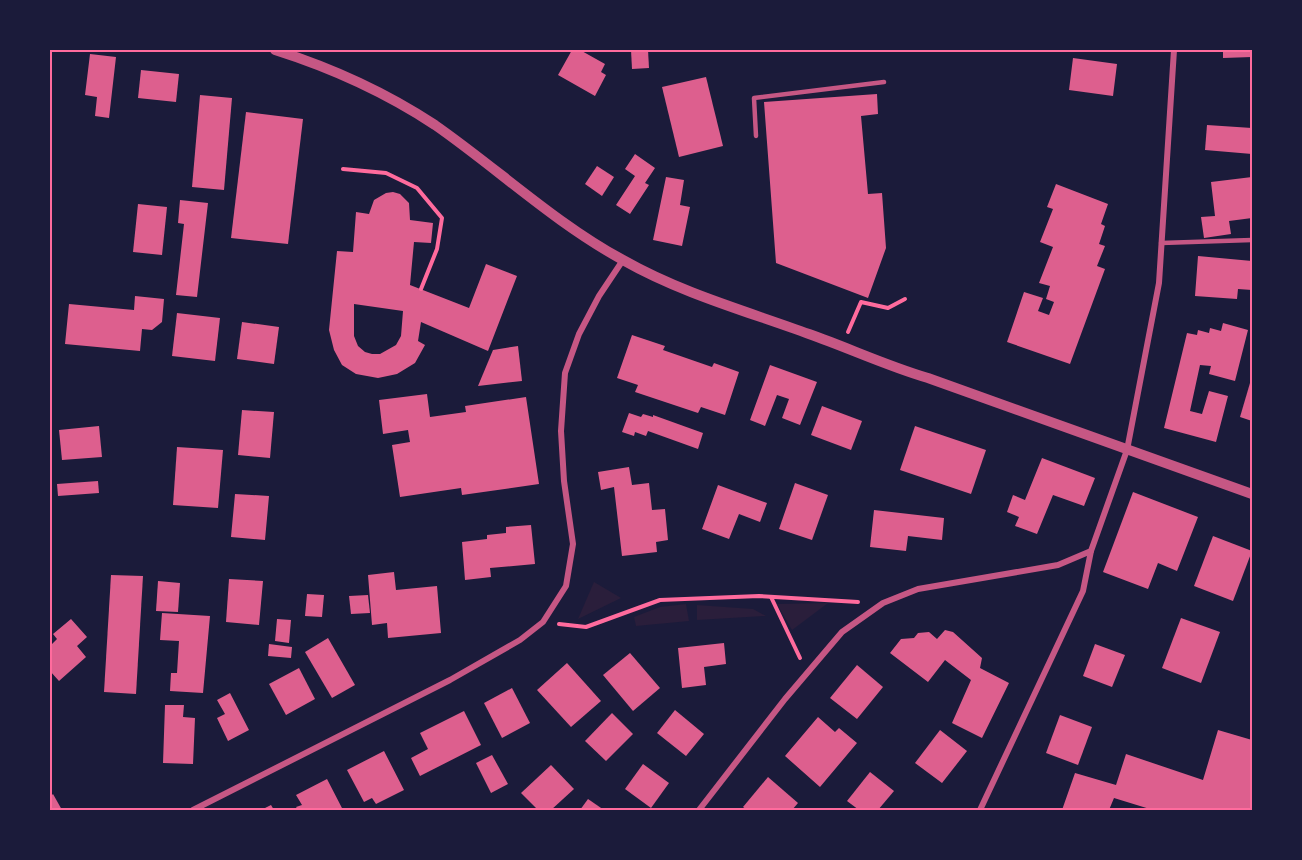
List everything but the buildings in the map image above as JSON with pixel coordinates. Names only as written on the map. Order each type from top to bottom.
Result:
[{"type":"street","points":[[275,50],[319,63],[379,91],[435,125],[577,232],[622,260],[680,288],[842,346],[903,371],[1252,494]]},
{"type":"street","points":[[980,810],[1083,591],[1091,551],[1127,450],[1159,283],[1174,50]]},
{"type":"street","points":[[193,810],[450,680],[520,640],[543,622],[566,586],[573,544],[564,482],[561,431],[565,373],[579,334],[622,260]]},
{"type":"street","points":[[699,810],[842,632],[884,603],[918,589],[1058,565],[1091,551]]},
{"type":"lane","points":[[756,136],[754,98],[884,82]]},
{"type":"lane","points":[[1161,243],[1252,240]]},
{"type":"path","points":[[344,169],[386,173],[417,188],[442,218],[437,249],[421,289]]},
{"type":"path","points":[[842,346],[861,302],[888,308],[905,299]]},
{"type":"path","points":[[771,597],[807,673]]},
{"type":"path","points":[[543,622],[586,627],[660,600],[771,597],[884,603]]},
{"type":"shaded area","points":[[594,582],[621,598],[578,619]]},
{"type":"shaded area","points":[[828,603],[792,630],[777,604]]},
{"type":"shaded area","points":[[686,604],[689,621],[636,626],[634,617],[660,607]]},
{"type":"shaded area","points":[[697,605],[753,609],[766,616],[697,620]]}]
